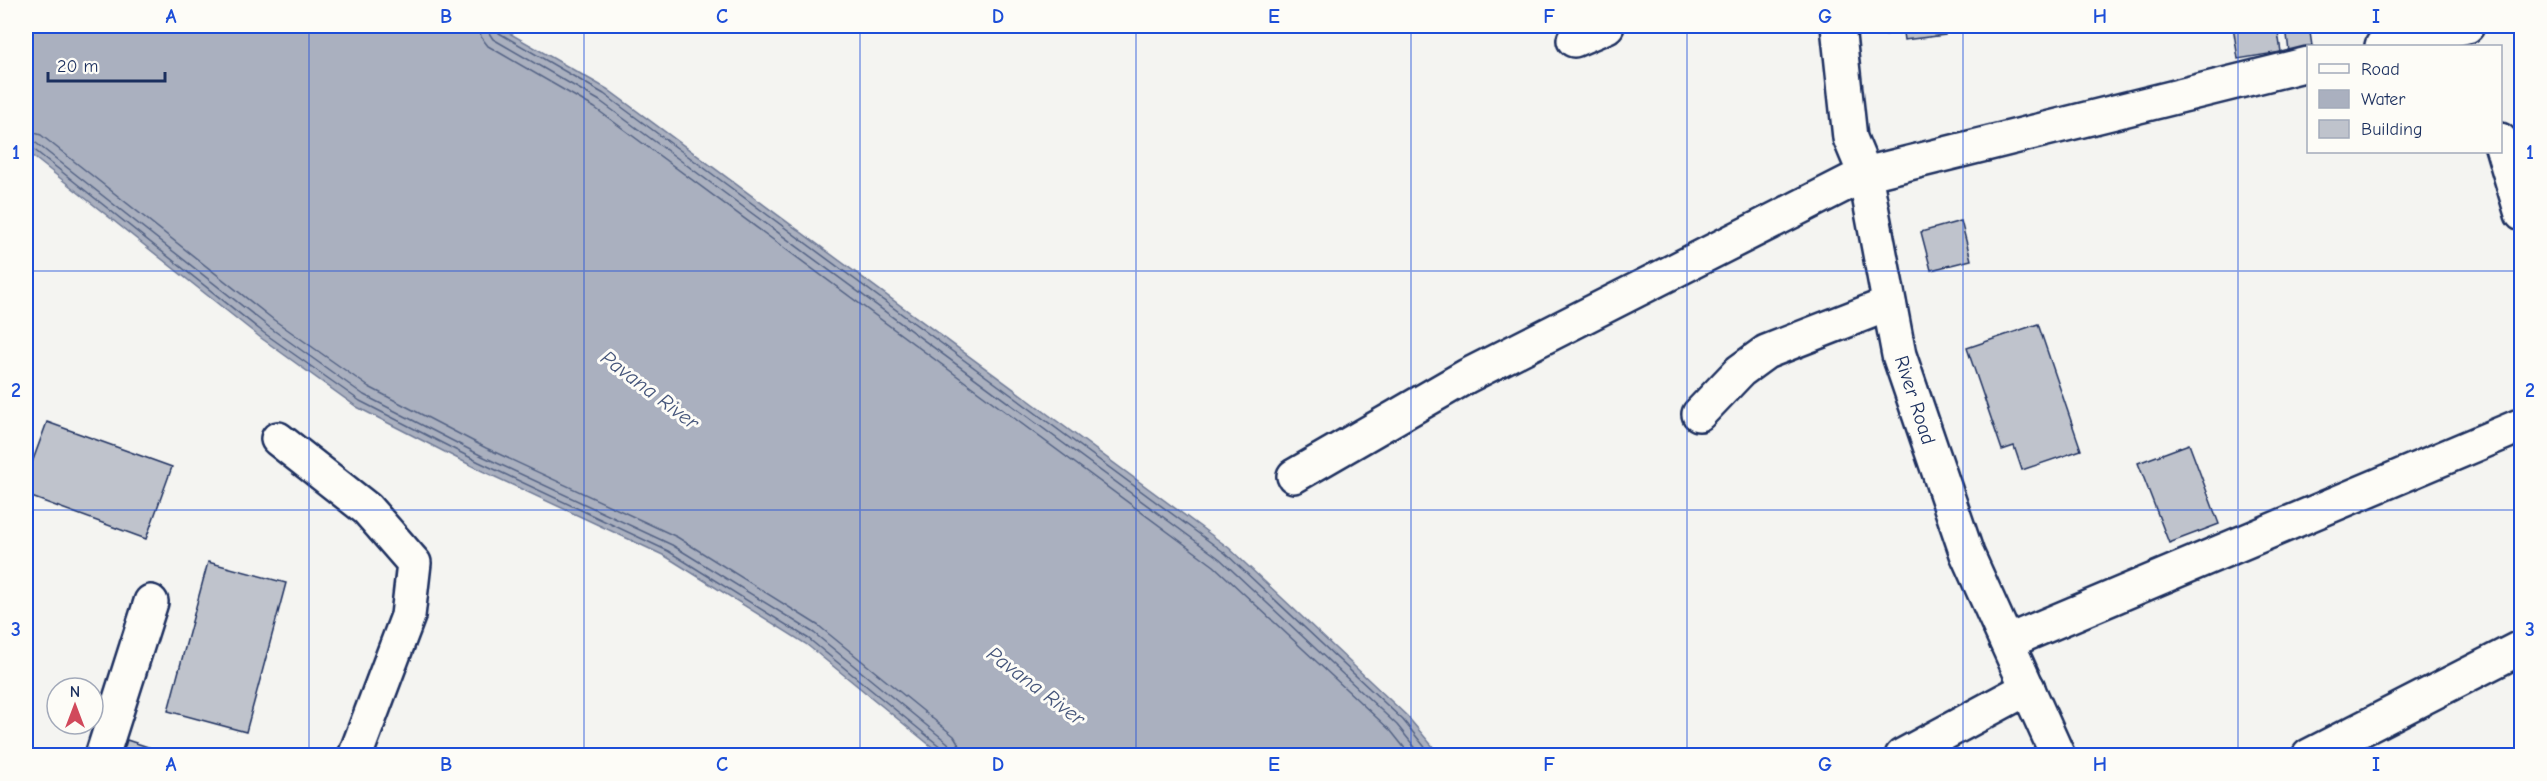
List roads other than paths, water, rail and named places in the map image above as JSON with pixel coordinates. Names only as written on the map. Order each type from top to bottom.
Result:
[{"type":"street","points":[[1574,40],[1607,26]]},
{"type":"street","name":"River Road","points":[[1838,26],[1850,138],[1865,174],[1899,355],[1967,554],[2058,756]]},
{"type":"street","points":[[2386,45],[2467,26]]},
{"type":"street","points":[[2473,26],[2477,45]]},
{"type":"street","points":[[1294,476],[1467,376],[1865,174],[2307,64]]},
{"type":"street","points":[[2502,147],[2522,214]]},
{"type":"street","points":[[1700,414],[1740,371],[1766,352],[1889,304]]},
{"type":"street","points":[[2007,642],[2522,425]]},
{"type":"street","points":[[278,439],[367,509],[414,563],[408,616],[355,756]]},
{"type":"street","points":[[102,756],[151,603]]},
{"type":"street","points":[[2309,756],[2522,647]]},
{"type":"street","points":[[1902,756],[2028,688]]},
{"type":"water","name":"Pavana River","points":[[26,26],[497,26],[607,89],[1229,548],[1407,716],[1440,755],[942,755],[806,644],[665,556],[476,468],[357,407],[261,338],[26,151]]}]
